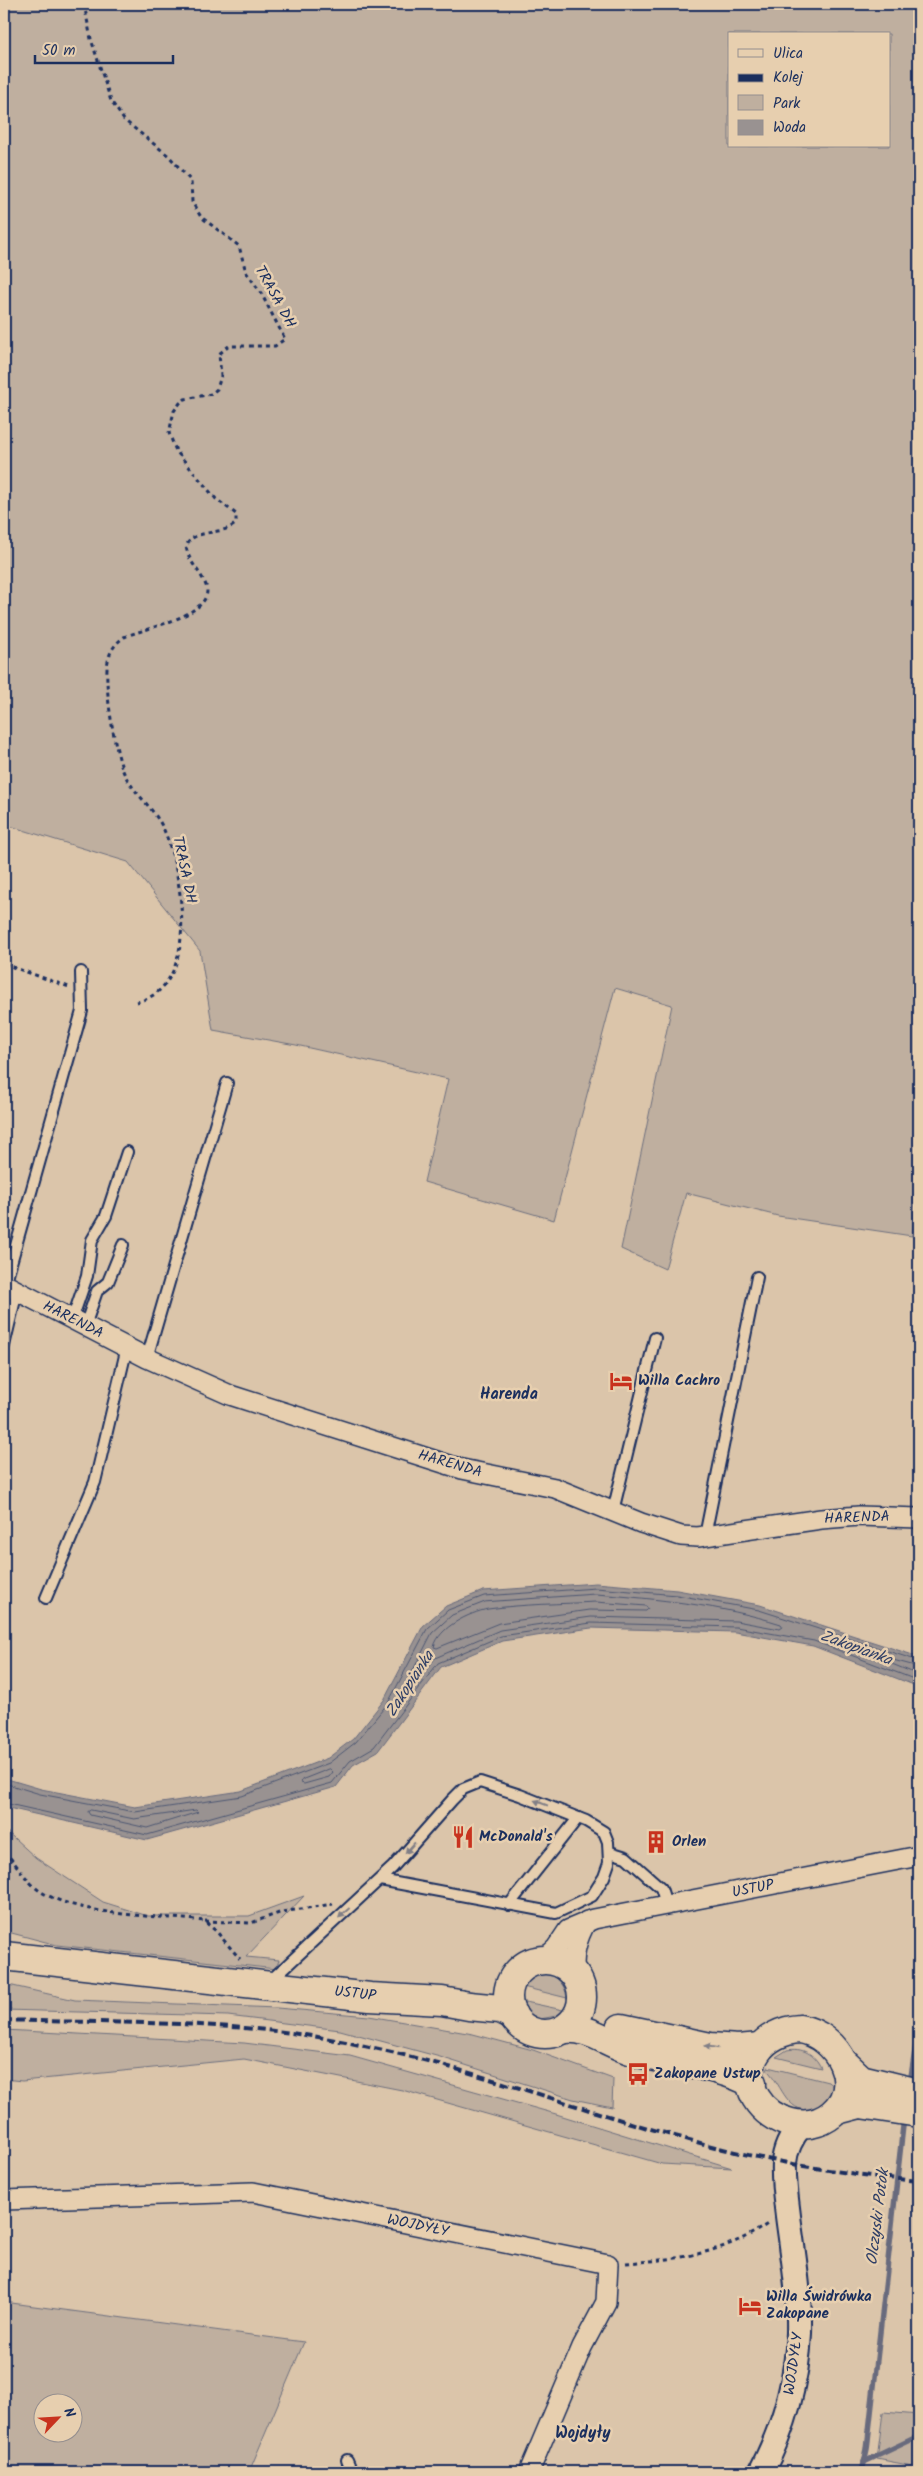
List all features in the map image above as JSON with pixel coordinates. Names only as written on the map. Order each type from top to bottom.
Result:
[{"type":"main road","name":"USTUP","points":[[4,1956],[393,1999],[442,2001],[500,2009],[513,2015]]},
{"type":"main road","points":[[760,2046],[738,2049],[710,2047],[630,2032],[591,2011],[562,1965],[543,1960],[524,1968],[513,1978],[509,1998],[513,2015],[521,2025],[532,2032],[548,2034],[565,2029],[586,2030],[631,2051],[731,2074],[757,2094],[779,2119],[801,2125],[822,2120],[837,2110],[902,2096]]},
{"type":"main road","name":"USTUP","points":[[442,2001],[499,1987],[513,1978]]},
{"type":"main road","points":[[565,2029],[576,2018],[578,1988]]},
{"type":"main road","points":[[757,2094],[753,2064],[760,2046],[783,2031],[808,2030],[829,2041],[843,2062],[861,2079],[902,2096],[919,2113]]},
{"type":"main road","points":[[837,2110],[847,2087],[843,2062]]},
{"type":"street","name":"HARENDA","points":[[7,1288],[148,1358],[238,1397],[462,1469],[563,1490],[681,1536],[705,1536],[850,1517],[919,1518]]},
{"type":"street","name":"USTUP","points":[[543,1960],[556,1948],[568,1930],[587,1921],[666,1904],[738,1893],[919,1856]]},
{"type":"street","points":[[578,1988],[576,1948],[578,1936],[587,1921]]},
{"type":"street","name":"WOJDYŁY","points":[[757,2094],[784,2162],[798,2292],[799,2342],[784,2416],[761,2472]]},
{"type":"street","name":"WOJDYŁY","points":[[784,2162],[791,2138],[801,2125]]},
{"type":"street","name":"WOJDYŁY","points":[[4,2200],[253,2192],[608,2264]]},
{"type":"street","points":[[529,2472],[582,2347],[606,2302],[608,2264]]},
{"type":"lane","points":[[4,1346],[7,1288],[82,1011],[81,972]]},
{"type":"lane","points":[[148,1358],[227,1083]]},
{"type":"lane","points":[[78,1323],[92,1240],[106,1216],[127,1152]]},
{"type":"lane","points":[[78,1323],[96,1291],[108,1282],[123,1245]]},
{"type":"lane","points":[[705,1536],[757,1276]]},
{"type":"lane","points":[[613,1511],[655,1338]]},
{"type":"lane","points":[[46,1598],[95,1482],[127,1347]]},
{"type":"lane","points":[[267,1984],[380,1880],[452,1800],[463,1789],[472,1784],[489,1784],[582,1820],[604,1832],[610,1852],[609,1863],[604,1877],[592,1896],[556,1913],[380,1880]]},
{"type":"lane","points":[[509,1904],[582,1820]]},
{"type":"lane","points":[[610,1852],[626,1857],[661,1888],[666,1904]]},
{"type":"lane","points":[[348,2460],[352,2472]]},
{"type":"path","name":"TRASA DH","points":[[84,4],[104,83],[112,101],[124,120],[169,156],[191,181],[192,202],[200,217],[239,246],[246,272],[260,293],[285,339],[276,346],[229,346],[224,349],[219,354],[221,376],[218,389],[204,397],[185,399],[174,411],[169,433],[176,451],[216,499],[232,510],[237,517],[232,527],[193,537],[186,546],[187,553],[205,582],[208,592],[207,600],[189,614],[124,637],[116,643],[107,663],[107,680],[113,724],[124,774],[159,818],[167,837],[174,864],[182,914],[180,946],[170,980],[154,995],[137,1002]]},
{"type":"path","points":[[4,964],[82,992]]},
{"type":"path","points":[[4,1852],[15,1861],[34,1886],[57,1898],[103,1912],[204,1922],[251,1923],[282,1912],[332,1904],[349,1908]]},
{"type":"path","points":[[204,1922],[226,1942],[235,1956],[243,1961]]},
{"type":"path","points":[[608,2264],[661,2261],[697,2255],[746,2238],[773,2220]]},
{"type":"green space","points":[[4,4],[919,4],[919,1187],[915,1199],[912,1236],[778,1216],[686,1193],[665,1269],[621,1249],[672,1005],[615,988],[554,1220],[424,1182],[448,1079],[296,1045],[213,1030],[200,951],[128,862],[10,826],[4,827]]},
{"type":"green space","points":[[4,1829],[36,1858],[103,1902],[148,1916],[249,1916],[304,1896],[246,1957],[279,1960],[276,1969],[57,1945],[4,1931]]},
{"type":"green space","points":[[541,1973],[551,1975],[559,1980],[567,1998],[523,1987],[531,1977]]},
{"type":"green space","points":[[4,1984],[75,2000],[277,2008],[369,2016],[473,2034],[533,2050],[613,2079],[612,2107],[573,2099],[440,2057],[340,2030],[228,2016],[4,2010]]},
{"type":"green space","points":[[521,2001],[563,2010],[556,2016],[540,2019],[527,2012]]},
{"type":"green space","points":[[4,2030],[244,2043],[350,2056],[556,2114],[732,2168],[662,2164],[402,2090],[244,2059],[22,2081],[4,2079]]},
{"type":"green space","points":[[787,2050],[803,2051],[812,2055],[821,2068],[776,2057]]},
{"type":"green space","points":[[768,2067],[828,2082],[835,2088],[828,2100],[820,2107],[807,2110],[799,2108],[787,2098],[767,2070]]},
{"type":"green space","points":[[4,2302],[304,2342],[249,2472],[4,2472]]},
{"type":"green space","points":[[883,2412],[919,2415],[919,2472],[917,2472],[918,2467],[877,2459]]},
{"type":"water","name":"Zakopianka","points":[[596,1583],[677,1590],[760,1605],[919,1657],[919,1687],[813,1646],[735,1632],[591,1628],[502,1641],[441,1667],[378,1751],[353,1765],[336,1787],[147,1840],[4,1807],[4,1778],[41,1789],[135,1807],[241,1791],[328,1758],[353,1739],[384,1700],[423,1626],[446,1606],[483,1591]]},
{"type":"waterway","name":"Olczyski Potok","points":[[910,2083],[919,2025]]},
{"type":"waterway","name":"Olczyski Potok","points":[[862,2472],[867,2449],[904,2117]]},
{"type":"waterway","points":[[864,2462],[919,2436]]},
{"type":"railway","points":[[4,2020],[221,2026],[307,2035],[350,2043],[437,2064],[650,2129],[749,2155],[862,2175],[919,2181]]},
{"type":"place","name":"Willa Cachro","points":[[621,1381]]},
{"type":"place","name":"McDonald's","points":[[463,1837]]},
{"type":"place","name":"Orlen","points":[[656,1842]]},
{"type":"place","name":"Zakopane Ustup","points":[[638,2074]]},
{"type":"place","name":"Willa Świdrówka Zakopane","points":[[750,2306]]},
{"type":"district","name":"Harenda","points":[[509,1394]]},
{"type":"district","name":"Wojdyły","points":[[583,2433]]}]
